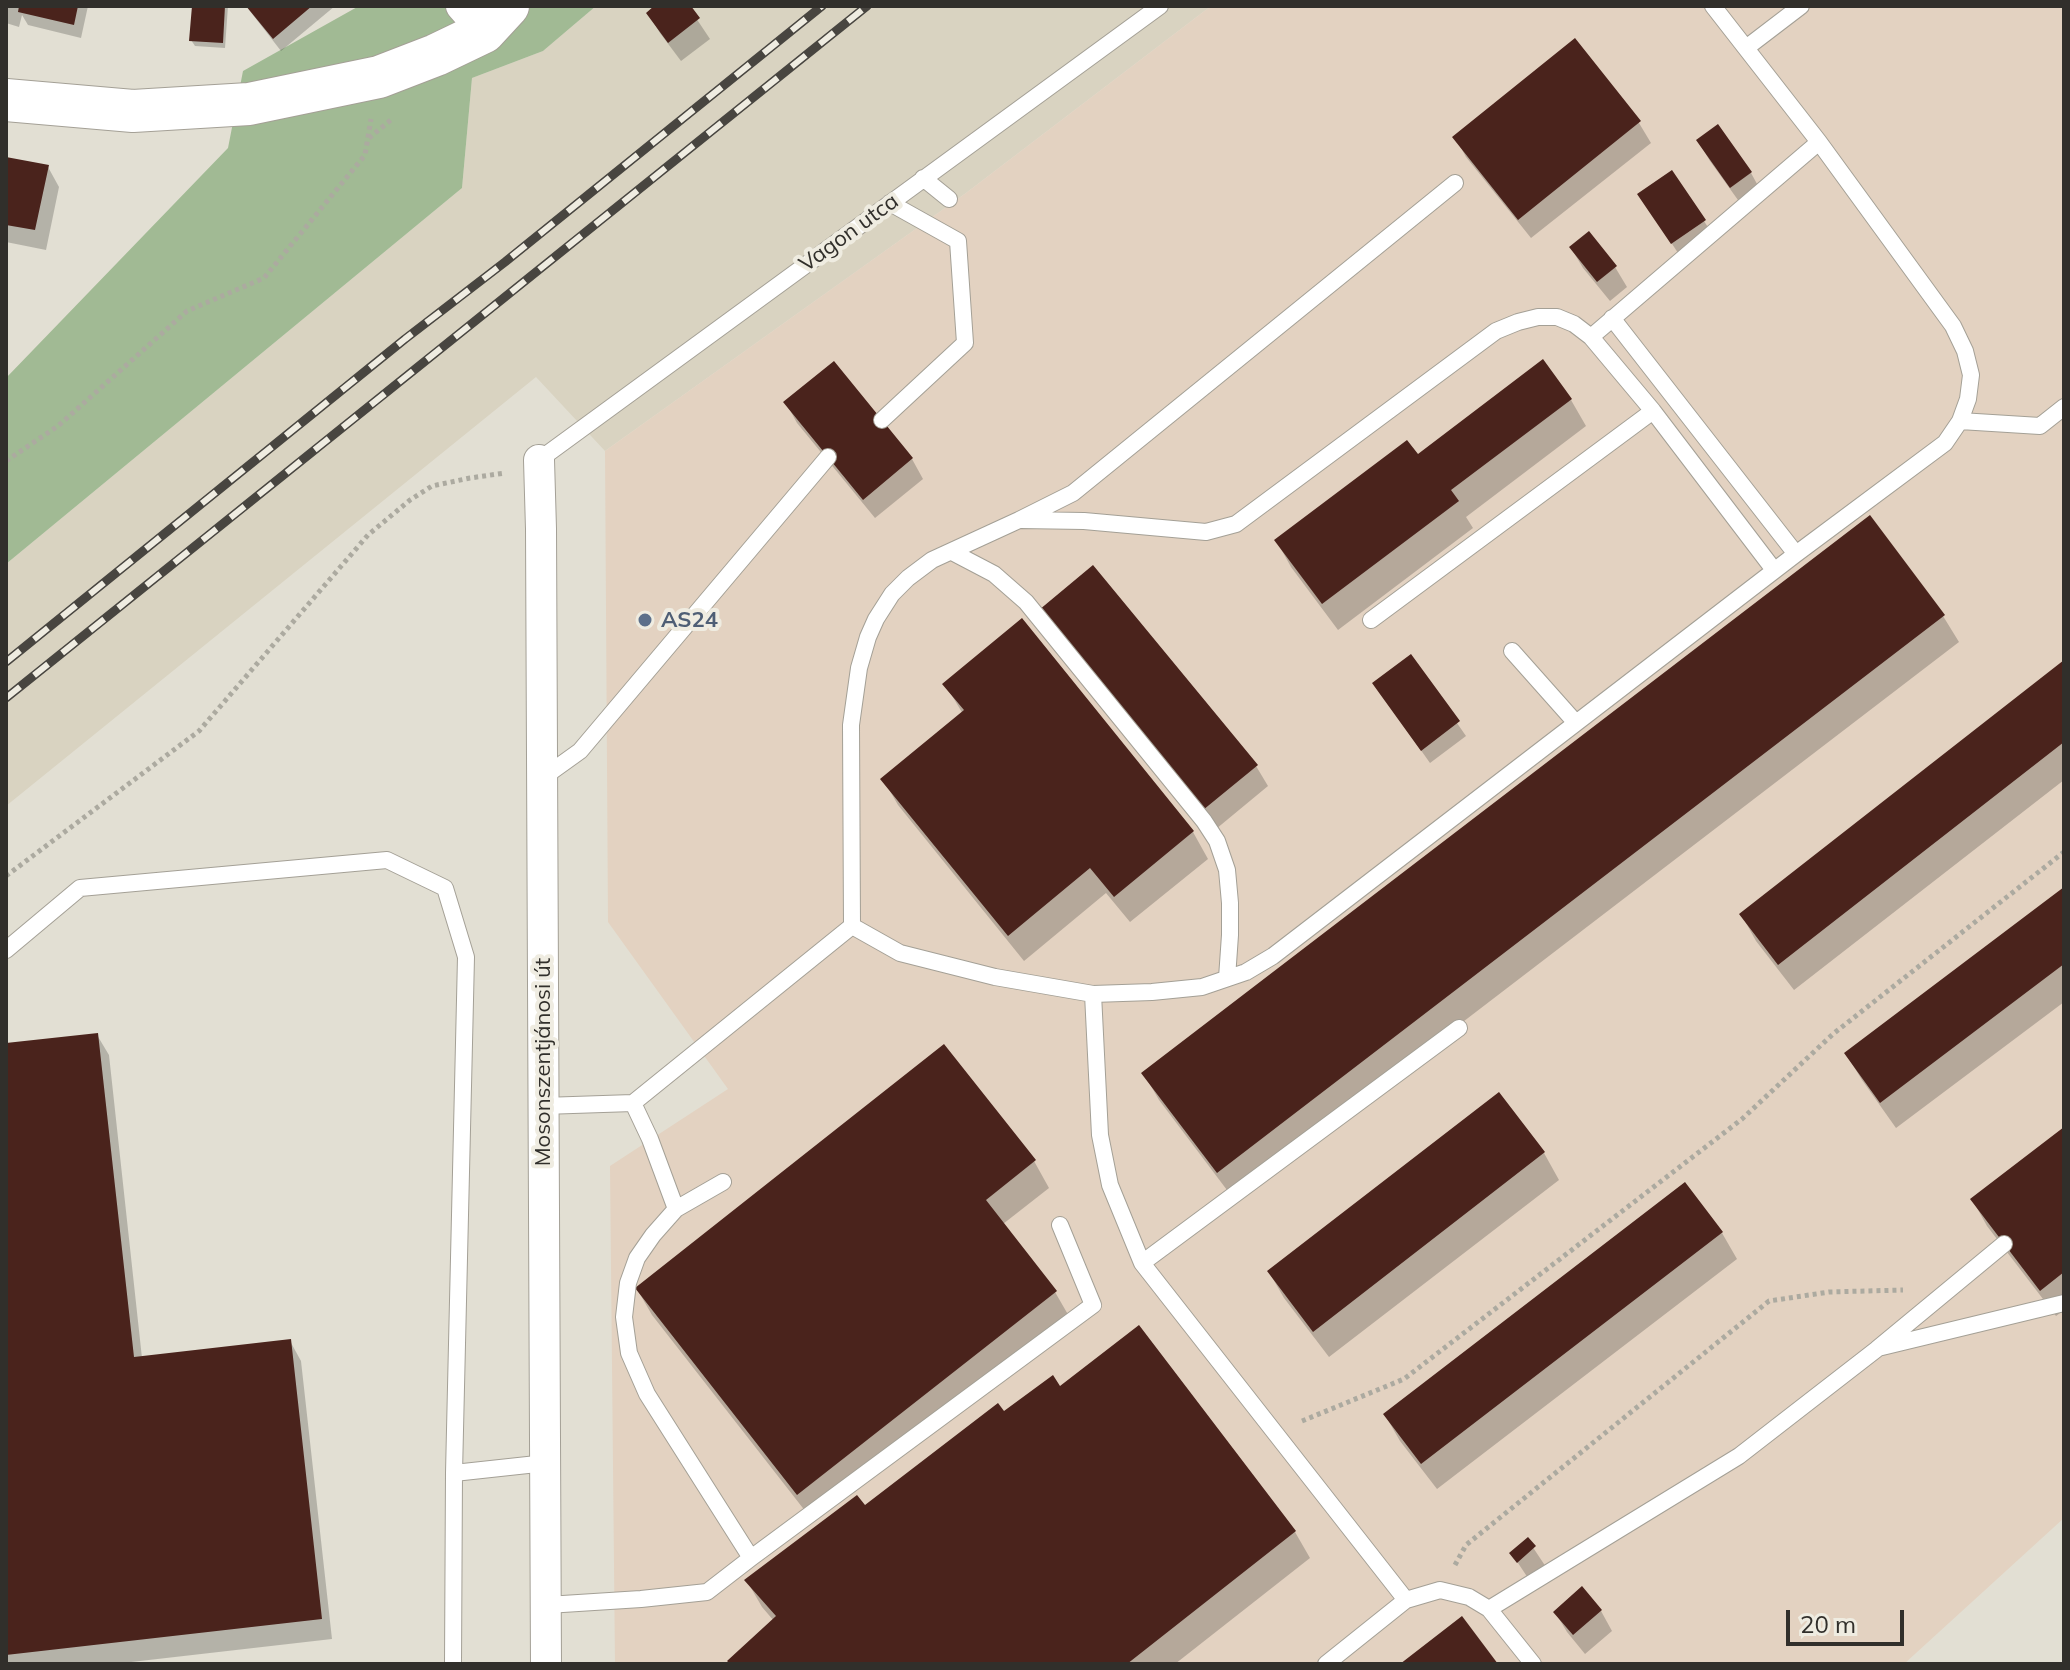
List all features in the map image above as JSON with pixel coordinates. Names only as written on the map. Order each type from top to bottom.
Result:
[{"type":"street","points":[[6,100],[133,111],[249,104],[379,77],[436,55],[484,15],[527,6]]},
{"type":"street","name":"Mosonszentjánosi út","points":[[539,460],[546,1664]]},
{"type":"lane","name":"Vagon utca","points":[[539,460],[1160,6]]},
{"type":"lane","points":[[852,926],[900,953],[995,977],[1093,994],[1202,987],[1246,972],[1273,956],[1774,570],[1945,443],[1960,421],[1968,399],[1971,375],[1965,351],[1953,326],[1819,142],[1713,6]]},
{"type":"lane","points":[[1746,48],[1801,6]]},
{"type":"lane","points":[[1591,337],[1819,142]]},
{"type":"lane","points":[[923,178],[949,199]]},
{"type":"lane","points":[[852,926],[851,725],[859,668],[872,628],[892,594],[932,560],[1073,493],[1455,183]]},
{"type":"lane","points":[[882,420],[965,343],[958,241],[890,203]]},
{"type":"lane","points":[[1019,520],[1084,521],[1206,532],[1236,524],[1496,331],[1538,317],[1557,317],[1574,324],[1591,337],[1653,411],[1774,570]]},
{"type":"lane","points":[[1612,318],[1796,554]]},
{"type":"lane","points":[[1960,421],[2040,426],[2064,407]]},
{"type":"lane","points":[[1371,620],[1653,411]]},
{"type":"lane","points":[[541,779],[580,751],[828,457]]},
{"type":"lane","points":[[952,552],[994,574],[1026,602],[1217,841],[1227,870],[1230,903],[1227,978]]},
{"type":"lane","points":[[1512,651],[1576,723]]},
{"type":"lane","points":[[6,950],[80,888],[387,860],[445,888],[466,957],[454,1473],[453,1664]]},
{"type":"lane","points":[[543,1106],[633,1103],[852,926]]},
{"type":"lane","points":[[1093,994],[1100,1135],[1110,1185],[1142,1263],[1406,1600]]},
{"type":"lane","points":[[1142,1263],[1459,1028]]},
{"type":"lane","points":[[633,1103],[676,1209]]},
{"type":"lane","points":[[723,1182],[676,1209],[653,1235],[637,1258],[628,1283],[624,1317],[629,1353],[647,1394],[751,1558]]},
{"type":"lane","points":[[547,1605],[707,1592],[1093,1305],[1060,1225]]},
{"type":"lane","points":[[1489,1609],[1739,1456],[1877,1349],[2004,1244]]},
{"type":"lane","points":[[1877,1349],[2064,1303]]},
{"type":"lane","points":[[454,1473],[546,1463]]},
{"type":"lane","points":[[1326,1664],[1406,1600],[1440,1590],[1469,1597],[1489,1609],[1533,1664]]},
{"type":"path","points":[[6,461],[58,426],[187,311],[264,278],[365,155],[379,77]]},
{"type":"path","points":[[6,876],[199,731],[368,535],[410,500],[432,486],[510,473],[539,460]]},
{"type":"path","points":[[1275,1432],[1404,1379],[1742,1119],[1833,1034],[2064,852]]},
{"type":"path","points":[[1440,1590],[1466,1545],[1769,1301],[1829,1292],[1949,1288]]},
{"type":"shaded area","points":[[596,6],[1211,6],[966,193],[605,451],[536,377],[6,806],[6,564],[462,188],[472,78],[543,51]]},
{"type":"shaded area","points":[[1211,6],[2064,6],[2064,1518],[1904,1664],[615,1664],[610,1166],[728,1089],[608,922],[605,451],[966,193]]},
{"type":"green space","points":[[359,6],[596,6],[543,51],[472,78],[462,188],[6,564],[6,378],[228,148],[243,71]]},
{"type":"building","points":[[19,6],[78,6],[74,25],[18,12]]},
{"type":"building","points":[[192,6],[225,6],[223,43],[189,41]]},
{"type":"building","points":[[246,6],[312,6],[273,39]]},
{"type":"building","points":[[654,6],[691,6],[700,18],[668,43],[646,13]]},
{"type":"building","points":[[1575,38],[1641,121],[1518,220],[1452,137]]},
{"type":"building","points":[[1718,124],[1752,172],[1730,188],[1696,140]]},
{"type":"building","points":[[6,157],[49,165],[35,230],[6,225]]},
{"type":"building","points":[[1672,170],[1706,220],[1671,244],[1637,194]]},
{"type":"building","points":[[1589,231],[1617,266],[1597,282],[1569,247]]},
{"type":"building","points":[[1543,359],[1572,399],[1451,490],[1459,501],[1322,604],[1274,540],[1407,440],[1418,454]]},
{"type":"building","points":[[834,361],[913,458],[863,500],[783,402]]},
{"type":"building","points":[[1870,515],[1945,615],[1217,1173],[1141,1073]]},
{"type":"building","points":[[1093,565],[1258,765],[1203,810],[1039,610]]},
{"type":"building","points":[[1022,618],[1194,831],[1114,897],[1090,868],[1008,936],[880,779],[964,710],[942,684]]},
{"type":"building","points":[[1411,654],[1460,721],[1421,751],[1372,683]]},
{"type":"building","points":[[2064,660],[2064,742],[1778,965],[1739,914]]},
{"type":"building","points":[[2064,887],[2064,964],[1880,1103],[1844,1053]]},
{"type":"building","points":[[98,1033],[134,1357],[291,1339],[322,1619],[6,1655],[6,1043]]},
{"type":"building","points":[[944,1044],[1036,1160],[986,1200],[1057,1291],[797,1495],[635,1288]]},
{"type":"building","points":[[1499,1092],[1545,1152],[1313,1332],[1267,1271]]},
{"type":"building","points":[[2064,1127],[2064,1272],[2040,1291],[1970,1199]]},
{"type":"building","points":[[1685,1182],[1723,1232],[1421,1464],[1383,1414]]},
{"type":"building","points":[[1139,1325],[1296,1531],[1127,1664],[730,1664],[727,1661],[776,1616],[744,1580],[857,1495],[865,1505],[998,1403],[1004,1411],[1053,1375],[1060,1386]]},
{"type":"building","points":[[1528,1537],[1536,1546],[1517,1563],[1509,1553]]},
{"type":"building","points":[[1582,1586],[1602,1610],[1573,1635],[1553,1612]]},
{"type":"building","points":[[1462,1616],[1498,1664],[1400,1664]]},
{"type":"railway","points":[[6,662],[822,6]]},
{"type":"railway","points":[[6,698],[867,6]]},
{"type":"place","name":"AS24","points":[[645,620]]}]
